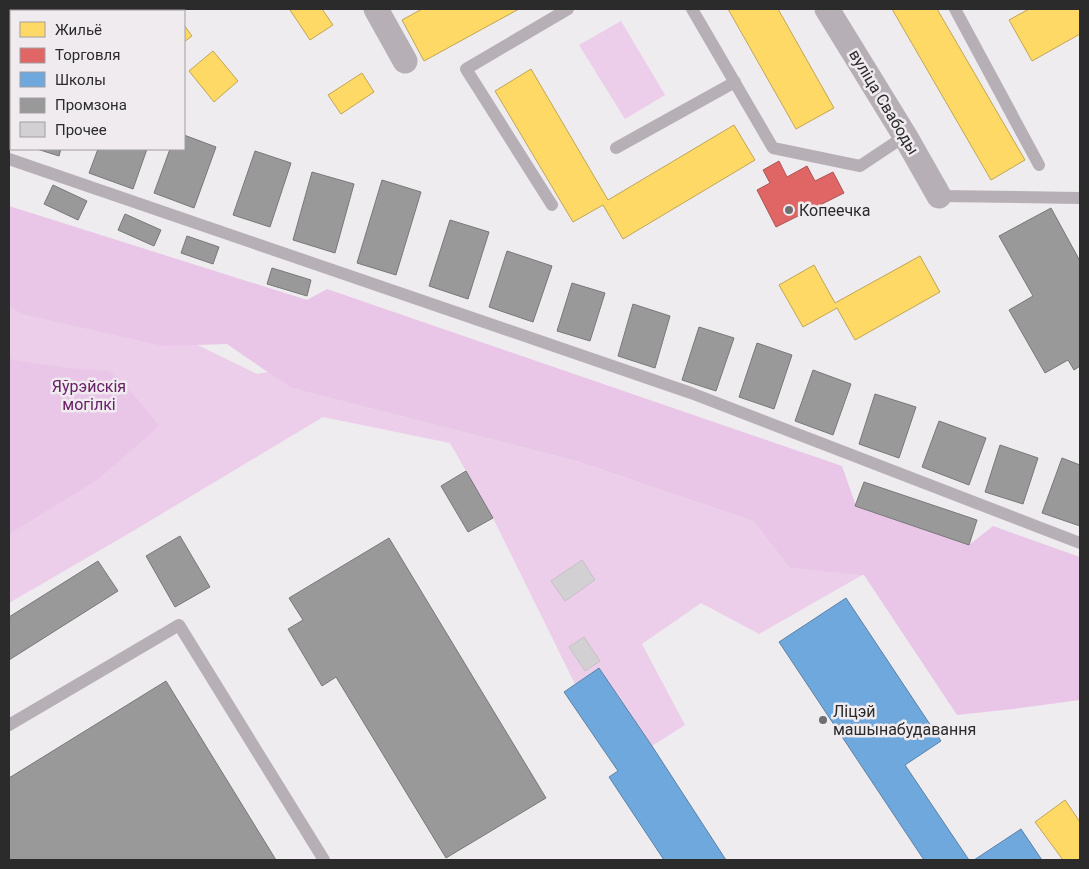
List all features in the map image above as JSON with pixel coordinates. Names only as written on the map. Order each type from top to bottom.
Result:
[{"type":"street","points":[[376,9],[405,61]]},
{"type":"street","name":"вуліца Свабоды","points":[[827,9],[905,136],[939,196]]},
{"type":"lane","points":[[552,205],[466,69],[568,9]]},
{"type":"lane","points":[[692,9],[773,148],[860,166],[905,136]]},
{"type":"lane","points":[[955,9],[1039,165]]},
{"type":"lane","points":[[616,148],[734,82]]},
{"type":"lane","points":[[9,159],[691,393],[1080,543]]},
{"type":"lane","points":[[939,196],[1080,198]]},
{"type":"lane","points":[[9,725],[179,625],[324,860]]},
{"type":"green space","points":[[621,21],[665,95],[625,119],[579,45]]},
{"type":"green space","points":[[9,206],[307,300],[327,289],[842,466],[856,506],[969,545],[993,526],[1080,557],[1080,700],[957,715],[864,575],[790,568],[753,521],[576,461],[291,388],[227,344],[163,346],[22,314],[9,306]]},
{"type":"green space","name":"Яўрэйскія могілкі","points":[[9,282],[175,334],[257,374],[268,372],[291,388],[576,461],[753,521],[790,568],[864,574],[759,634],[701,603],[642,644],[685,725],[652,746],[599,668],[575,684],[493,518],[450,443],[323,417],[9,603]]},
{"type":"green space","name":"Яўрэйскія могілкі","points":[[9,357],[13,360],[68,368],[110,371],[134,395],[159,426],[97,480],[9,534]]},
{"type":"building: Жильё","points":[[322,9],[333,25],[310,40],[290,10]]},
{"type":"building: Жильё","points":[[422,9],[519,9],[424,61],[402,20]]},
{"type":"building: Жильё","points":[[728,9],[778,9],[834,108],[796,129]]},
{"type":"building: Жильё","points":[[892,9],[937,9],[1025,160],[991,180]]},
{"type":"building: Жильё","points":[[1029,9],[1080,9],[1080,34],[1032,61],[1009,20]]},
{"type":"building: Жильё","points":[[185,26],[192,36],[185,41]]},
{"type":"building: Жильё","points":[[213,51],[238,81],[214,102],[189,71]]},
{"type":"building: Жильё","points":[[531,69],[608,200],[734,125],[755,160],[623,239],[603,205],[573,222],[495,91]]},
{"type":"building: Жильё","points":[[362,73],[374,92],[341,114],[328,95]]},
{"type":"building: Жильё","points":[[920,256],[940,292],[855,340],[837,308],[803,327],[779,285],[814,265],[835,303]]},
{"type":"building: Жильё","points":[[1065,800],[1080,822],[1080,860],[1063,860],[1035,822]]},
{"type":"building: Торговля","name":"Копеечка","points":[[779,161],[787,177],[807,166],[815,181],[833,172],[844,193],[776,227],[757,190],[770,183],[763,170]]},
{"type":"building: Школы","points":[[846,598],[941,741],[905,765],[969,860],[924,860],[779,642]]},
{"type":"building: Школы","points":[[599,668],[726,860],[664,860],[609,777],[618,771],[564,692]]},
{"type":"building: Школы","points":[[1021,829],[1042,860],[974,860]]},
{"type":"building: Промзона","points":[[9,61],[10,94],[9,97]]},
{"type":"building: Промзона","points":[[185,135],[216,147],[194,208],[154,193],[170,150],[185,150]]},
{"type":"building: Промзона","points":[[40,150],[61,150],[59,156]]},
{"type":"building: Промзона","points":[[98,150],[147,150],[133,189],[89,173]]},
{"type":"building: Промзона","points":[[255,151],[291,163],[270,227],[233,215]]},
{"type":"building: Промзона","points":[[312,172],[354,184],[335,253],[293,240]]},
{"type":"building: Промзона","points":[[382,180],[421,192],[396,275],[357,263]]},
{"type":"building: Промзона","points":[[53,185],[87,201],[78,220],[44,204]]},
{"type":"building: Промзона","points":[[1051,208],[1080,261],[1080,366],[1074,370],[1068,360],[1045,373],[1009,310],[1033,296],[999,236]]},
{"type":"building: Промзона","points":[[125,214],[161,230],[154,246],[118,230]]},
{"type":"building: Промзона","points":[[450,220],[489,232],[468,299],[429,286]]},
{"type":"building: Промзона","points":[[187,236],[219,247],[213,264],[181,253]]},
{"type":"building: Промзона","points":[[507,251],[552,266],[533,322],[489,307]]},
{"type":"building: Промзона","points":[[272,268],[311,280],[307,296],[267,284]]},
{"type":"building: Промзона","points":[[572,283],[605,293],[590,341],[557,331]]},
{"type":"building: Промзона","points":[[633,304],[670,316],[655,368],[618,356]]},
{"type":"building: Промзона","points":[[699,327],[734,338],[716,391],[682,380]]},
{"type":"building: Промзона","points":[[757,343],[792,355],[774,409],[739,397]]},
{"type":"building: Промзона","points":[[813,370],[851,384],[833,435],[795,421]]},
{"type":"building: Промзона","points":[[875,394],[916,407],[899,458],[859,444]]},
{"type":"building: Промзона","points":[[939,421],[986,438],[969,485],[922,467]]},
{"type":"building: Промзона","points":[[1000,445],[1038,458],[1023,504],[985,492]]},
{"type":"building: Промзона","points":[[1062,458],[1080,465],[1080,526],[1042,513]]},
{"type":"building: Промзона","points":[[466,471],[493,518],[468,532],[441,486]]},
{"type":"building: Промзона","points":[[864,482],[977,520],[969,545],[855,506]]},
{"type":"building: Промзона","points":[[180,536],[210,587],[175,607],[146,556]]},
{"type":"building: Промзона","points":[[389,538],[546,798],[446,858],[336,677],[322,686],[288,629],[303,620],[289,598]]},
{"type":"building: Промзона","points":[[98,561],[118,591],[9,660],[9,617]]},
{"type":"building: Промзона","points":[[166,681],[276,860],[9,860],[9,778]]},
{"type":"building: Прочее","points":[[582,560],[595,580],[565,601],[551,581]]},
{"type":"building: Прочее","points":[[584,637],[600,661],[585,671],[569,647]]},
{"type":"place","name":"Копеечка","points":[[789,210]]},
{"type":"place","name":"Ліцэй машынабудавання","points":[[823,720]]}]
